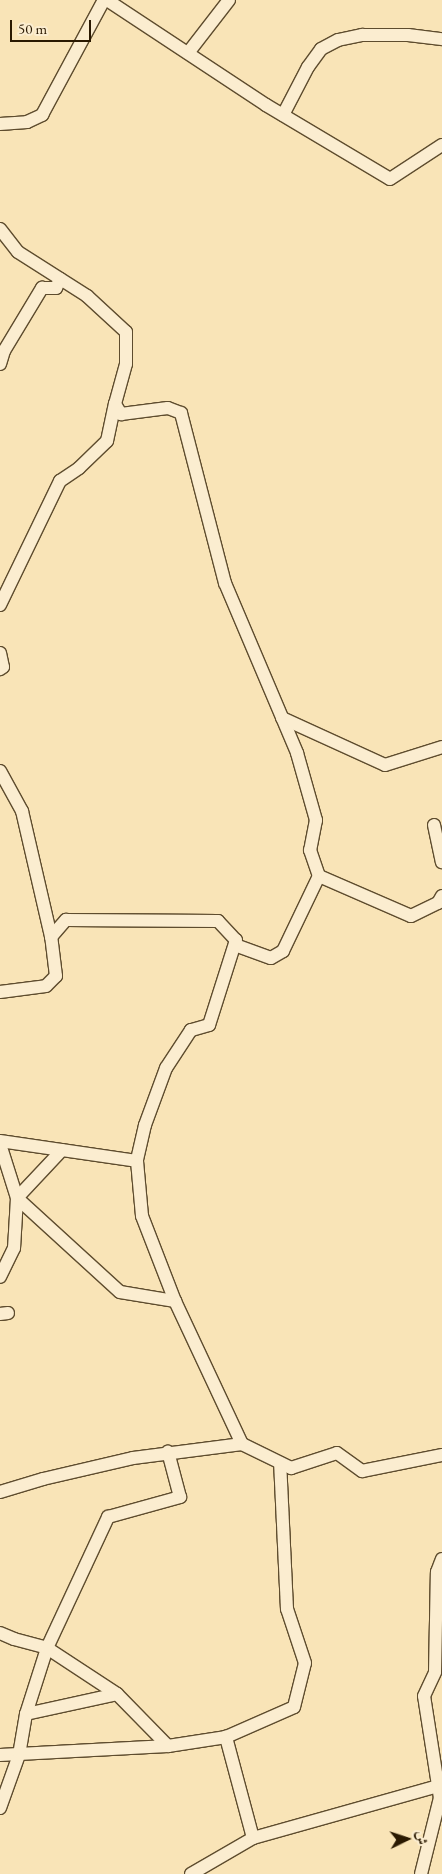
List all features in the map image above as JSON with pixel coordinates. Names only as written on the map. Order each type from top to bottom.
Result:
[{"type":"street","points":[[0,124],[27,122],[42,115],[105,0],[283,115],[390,179],[442,145]]},
{"type":"street","points":[[188,53],[229,0]]},
{"type":"street","points":[[283,115],[308,67],[321,49],[338,40],[362,35],[390,34],[442,39]]},
{"type":"street","points":[[0,229],[18,252],[88,296],[126,332],[126,364],[107,442],[79,468],[60,481],[0,605]]},
{"type":"street","points":[[0,364],[2,350],[42,288],[56,288],[60,279]]},
{"type":"street","points":[[115,404],[121,414],[168,408],[181,412],[225,583],[297,752],[316,820],[310,850],[319,876],[283,951],[271,958],[234,945]]},
{"type":"street","points":[[0,653],[3,667],[0,669]]},
{"type":"street","points":[[282,718],[385,765],[442,747]]},
{"type":"street","points":[[0,771],[22,811],[51,937],[56,976],[46,986],[0,992]]},
{"type":"street","points":[[434,824],[442,862]]},
{"type":"street","points":[[319,876],[411,916],[438,903],[442,896]]},
{"type":"street","points":[[51,937],[66,920],[218,921],[236,940],[209,1025],[191,1030],[166,1068],[144,1125],[137,1161],[142,1216],[175,1301],[242,1444]]},
{"type":"street","points":[[0,1277],[14,1248],[17,1198],[0,1142],[137,1161]]},
{"type":"street","points":[[17,1198],[62,1150]]},
{"type":"street","points":[[17,1198],[120,1292],[175,1301]]},
{"type":"street","points":[[0,1492],[43,1479],[168,1452],[242,1444],[291,1468],[337,1453],[362,1471],[442,1454]]},
{"type":"street","points":[[0,1808],[19,1755],[26,1714],[47,1648],[108,1517],[180,1497],[168,1452]]},
{"type":"street","points":[[0,1755],[168,1746],[226,1737],[294,1707],[305,1663],[287,1609],[280,1463]]},
{"type":"street","points":[[421,1874],[440,1798],[440,1785],[424,1696],[434,1676],[439,1629],[437,1572],[442,1559]]},
{"type":"street","points":[[0,1632],[14,1639],[47,1648],[116,1694],[168,1746]]},
{"type":"street","points":[[26,1714],[116,1694]]},
{"type":"street","points":[[226,1737],[253,1838]]},
{"type":"street","points":[[192,1874],[253,1838],[440,1785]]}]
